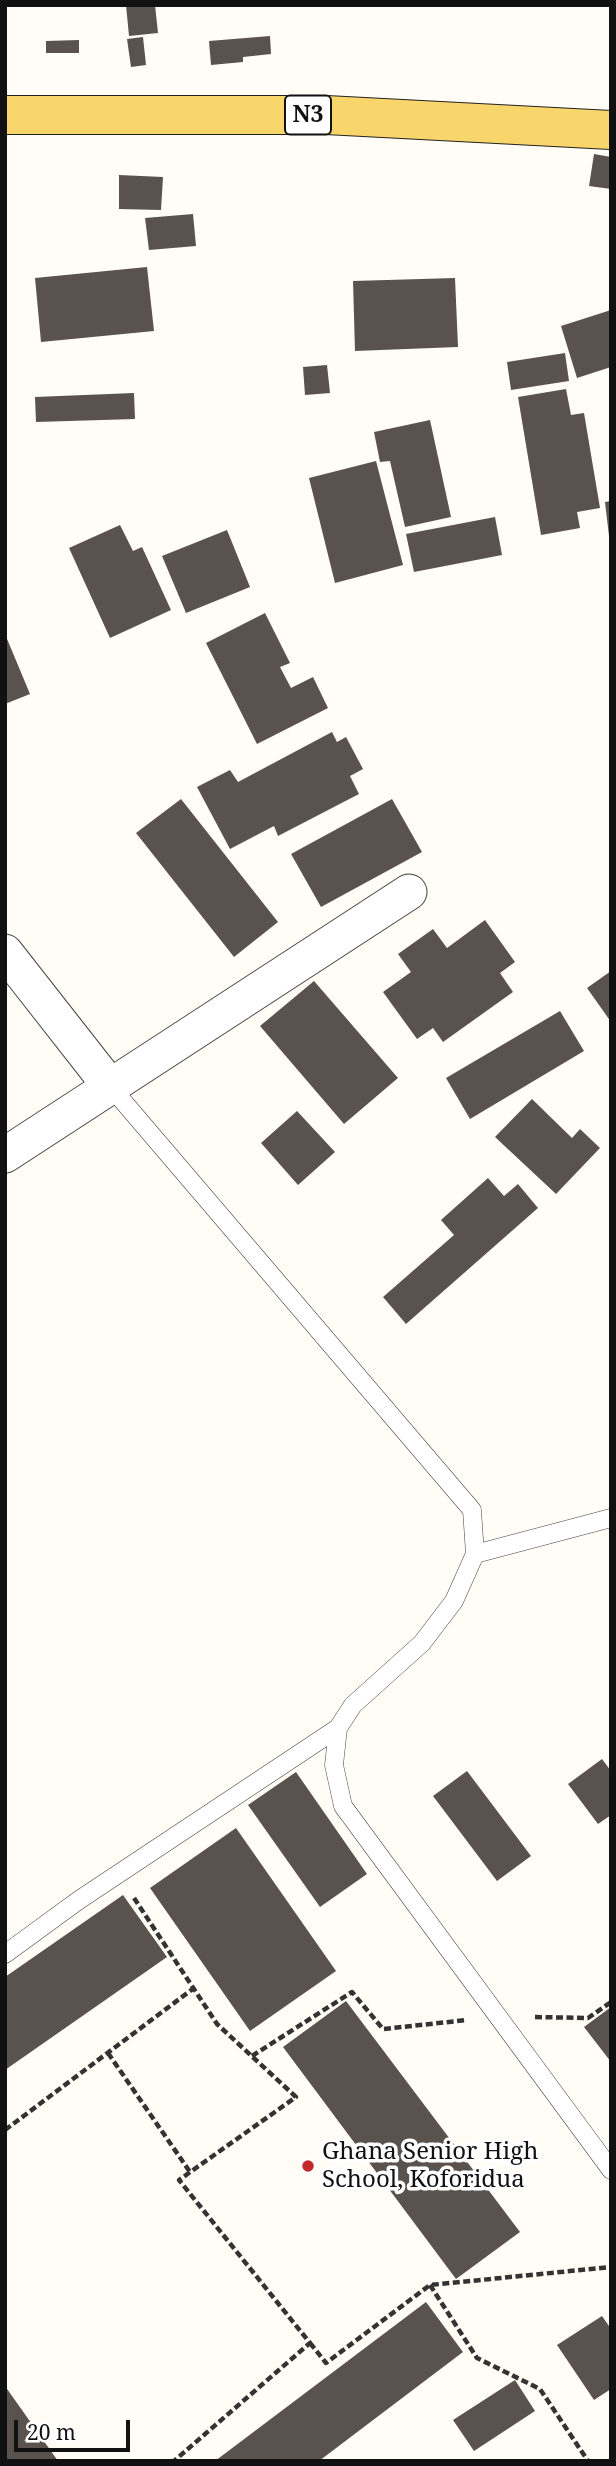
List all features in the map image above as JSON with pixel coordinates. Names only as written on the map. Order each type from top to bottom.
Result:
[{"type":"main road","name":"N3","points":[[5,115],[327,115],[611,130]]},
{"type":"street","points":[[5,1156],[409,892]]},
{"type":"street","points":[[5,952],[110,1086]]},
{"type":"lane","points":[[5,1954],[118,1874],[338,1728],[353,1705],[371,1685],[422,1643],[454,1601],[475,1554],[472,1510],[110,1086]]},
{"type":"lane","points":[[475,1554],[611,1518]]},
{"type":"lane","points":[[338,1728],[334,1765],[343,1806],[495,2017],[611,2170]]},
{"type":"path","points":[[118,1874],[217,2024],[296,2096],[179,2180],[327,2363],[429,2285],[611,2267]]},
{"type":"path","points":[[5,2130],[194,1989]]},
{"type":"path","points":[[252,2056],[352,1992],[383,2029],[495,2017],[587,2018],[611,2002]]},
{"type":"path","points":[[108,2053],[190,2172]]},
{"type":"path","points":[[429,2285],[478,2358],[540,2389],[588,2461]]},
{"type":"path","points":[[174,2461],[310,2343]]},
{"type":"building","points":[[126,5],[155,5],[158,33],[129,36]]},
{"type":"building","points":[[270,36],[271,54],[243,57],[243,62],[211,65],[209,41]]},
{"type":"building","points":[[143,37],[146,65],[131,67],[127,39]]},
{"type":"building","points":[[79,40],[79,53],[46,53],[46,41]]},
{"type":"building","points":[[594,154],[611,157],[611,189],[589,186]]},
{"type":"building","points":[[119,175],[163,177],[161,210],[119,209]]},
{"type":"building","points":[[193,214],[196,246],[149,250],[145,218]]},
{"type":"building","points":[[147,267],[154,331],[41,342],[35,278]]},
{"type":"building","points":[[455,278],[458,347],[355,351],[353,281]]},
{"type":"building","points":[[611,310],[611,367],[577,378],[561,326]]},
{"type":"building","points":[[565,353],[569,381],[511,390],[507,362]]},
{"type":"building","points":[[327,365],[330,393],[305,395],[303,367]]},
{"type":"building","points":[[566,389],[571,415],[584,413],[600,508],[577,512],[580,528],[541,535],[518,397]]},
{"type":"building","points":[[134,393],[135,419],[36,422],[35,397]]},
{"type":"building","points":[[430,420],[451,517],[405,527],[390,461],[380,462],[374,432]]},
{"type":"building","points":[[376,461],[403,565],[335,583],[309,478]]},
{"type":"building","points":[[611,501],[611,536],[609,536],[605,502]]},
{"type":"building","points":[[495,517],[502,555],[414,572],[406,534]]},
{"type":"building","points":[[120,525],[133,551],[142,547],[171,610],[110,638],[69,548]]},
{"type":"building","points":[[227,530],[250,587],[186,613],[162,556]]},
{"type":"building","points":[[265,613],[290,663],[280,667],[291,688],[313,677],[328,708],[257,744],[206,643]]},
{"type":"building","points":[[5,634],[30,694],[5,704]]},
{"type":"building","points":[[332,732],[337,742],[346,737],[363,769],[350,776],[359,794],[278,836],[274,826],[230,849],[197,787],[230,770],[238,782]]},
{"type":"building","points":[[181,799],[278,922],[234,957],[136,833]]},
{"type":"building","points":[[392,799],[422,852],[321,907],[291,854]]},
{"type":"building","points":[[485,920],[515,962],[500,973],[513,992],[443,1042],[433,1028],[417,1039],[383,992],[411,972],[398,954],[433,929],[447,948]]},
{"type":"building","points":[[611,971],[611,1022],[587,988]]},
{"type":"building","points":[[314,981],[398,1078],[344,1124],[260,1026]]},
{"type":"building","points":[[560,1011],[584,1051],[470,1119],[446,1078]]},
{"type":"building","points":[[532,1099],[572,1138],[580,1129],[600,1148],[556,1194],[495,1137]]},
{"type":"building","points":[[297,1111],[335,1152],[298,1185],[261,1143]]},
{"type":"building","points":[[488,1178],[504,1196],[518,1184],[538,1208],[406,1324],[383,1297],[454,1235],[441,1220]]},
{"type":"building","points":[[602,1759],[611,1771],[611,1815],[598,1824],[568,1784]]},
{"type":"building","points":[[467,1771],[531,1856],[497,1881],[433,1796]]},
{"type":"building","points":[[296,1772],[367,1874],[320,1907],[248,1805]]},
{"type":"building","points":[[236,1828],[336,1971],[250,2031],[150,1888]]},
{"type":"building","points":[[123,1895],[167,1957],[5,2070],[5,1977]]},
{"type":"building","points":[[346,2001],[520,2232],[456,2279],[283,2047]]},
{"type":"building","points":[[611,2007],[611,2062],[584,2027]]},
{"type":"building","points":[[426,2302],[463,2352],[319,2461],[215,2461]]},
{"type":"building","points":[[602,2316],[611,2329],[611,2389],[594,2400],[557,2345]]},
{"type":"building","points":[[515,2380],[535,2411],[474,2451],[453,2420]]},
{"type":"building","points":[[5,2386],[58,2461],[5,2461]]},
{"type":"place","name":"Ghana Senior High School, Koforidua","points":[[308,2166]]}]
